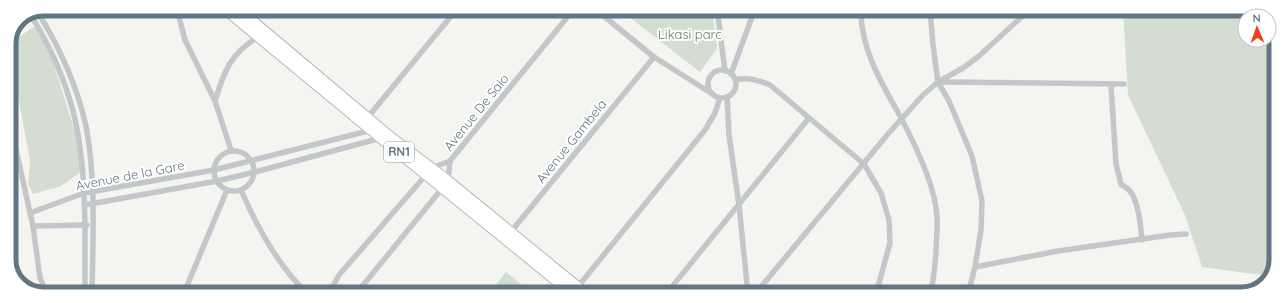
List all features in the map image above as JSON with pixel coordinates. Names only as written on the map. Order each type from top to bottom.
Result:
[{"type":"highway","name":"RN1","points":[[233,16],[429,171],[570,287]]},
{"type":"highway","name":"RN1","points":[[246,16],[368,117],[380,133]]},
{"type":"street","points":[[179,16],[185,40],[215,101],[231,150]]},
{"type":"street","points":[[368,117],[451,16]]},
{"type":"street","name":"Avenue De Saio","points":[[332,287],[339,274],[429,171],[450,161],[568,16]]},
{"type":"street","points":[[603,16],[654,58],[714,95],[720,98],[727,97],[734,90],[735,80],[731,74],[725,71],[717,72],[710,77],[709,89],[714,95]]},
{"type":"street","points":[[719,16],[725,71]]},
{"type":"street","points":[[731,74],[752,16]]},
{"type":"street","points":[[860,16],[868,51],[886,92],[922,160],[935,203],[937,218],[935,262],[931,287]]},
{"type":"street","points":[[931,16],[938,82],[949,101],[972,156],[982,201],[981,230],[975,267],[970,287]]},
{"type":"street","points":[[761,287],[901,119],[923,95],[938,82],[963,68],[979,56],[1022,16]]},
{"type":"street","points":[[40,17],[50,32],[64,62],[85,124],[93,204],[92,287]]},
{"type":"street","points":[[33,18],[57,65],[74,113],[80,147],[85,205],[85,287]]},
{"type":"street","points":[[215,101],[225,70],[245,45],[258,37]]},
{"type":"street","name":"Avenue Gambela","points":[[508,235],[654,58]]},
{"type":"street","points":[[735,80],[744,78],[752,79],[770,86],[864,164],[881,193],[890,220],[890,243],[878,287]]},
{"type":"street","points":[[938,82],[1124,84]]},
{"type":"street","points":[[65,85],[72,83]]},
{"type":"street","points":[[1111,85],[1116,164],[1121,184],[1130,190],[1137,208],[1140,218],[1142,240]]},
{"type":"street","points":[[727,97],[747,287]]},
{"type":"street","points":[[580,287],[705,130],[716,112],[720,98]]},
{"type":"street","points":[[672,287],[810,118]]},
{"type":"street","points":[[253,161],[380,133]]},
{"type":"street","points":[[85,205],[217,181],[255,172],[380,133]]},
{"type":"street","points":[[16,150],[33,226],[40,278],[44,287]]},
{"type":"street","points":[[231,150],[237,150],[244,152],[253,161],[255,172],[251,183],[241,190],[227,190],[217,181],[214,170],[217,159],[223,153],[231,150]]},
{"type":"street","name":"Avenue de la Gare","points":[[30,213],[92,192],[214,170],[253,161]]},
{"type":"street","points":[[362,287],[445,184],[450,161]]},
{"type":"street","points":[[187,287],[227,190]]},
{"type":"street","points":[[241,190],[250,210],[270,246],[301,287]]},
{"type":"street","points":[[33,226],[92,224]]},
{"type":"street","points":[[975,267],[1058,252],[1170,235],[1186,234]]},
{"type":"green space","name":"Likasi parc","points":[[628,16],[713,16],[717,48],[700,72]]},
{"type":"green space","points":[[1123,16],[1237,16],[1237,48],[1269,48],[1269,260],[1267,270],[1264,275],[1202,267],[1185,215],[1128,95]]},
{"type":"green space","points":[[35,26],[53,61],[79,145],[81,172],[61,186],[33,194],[28,184],[30,161],[16,85],[17,38]]},
{"type":"green space","points":[[506,272],[525,287],[498,287],[496,285]]}]
